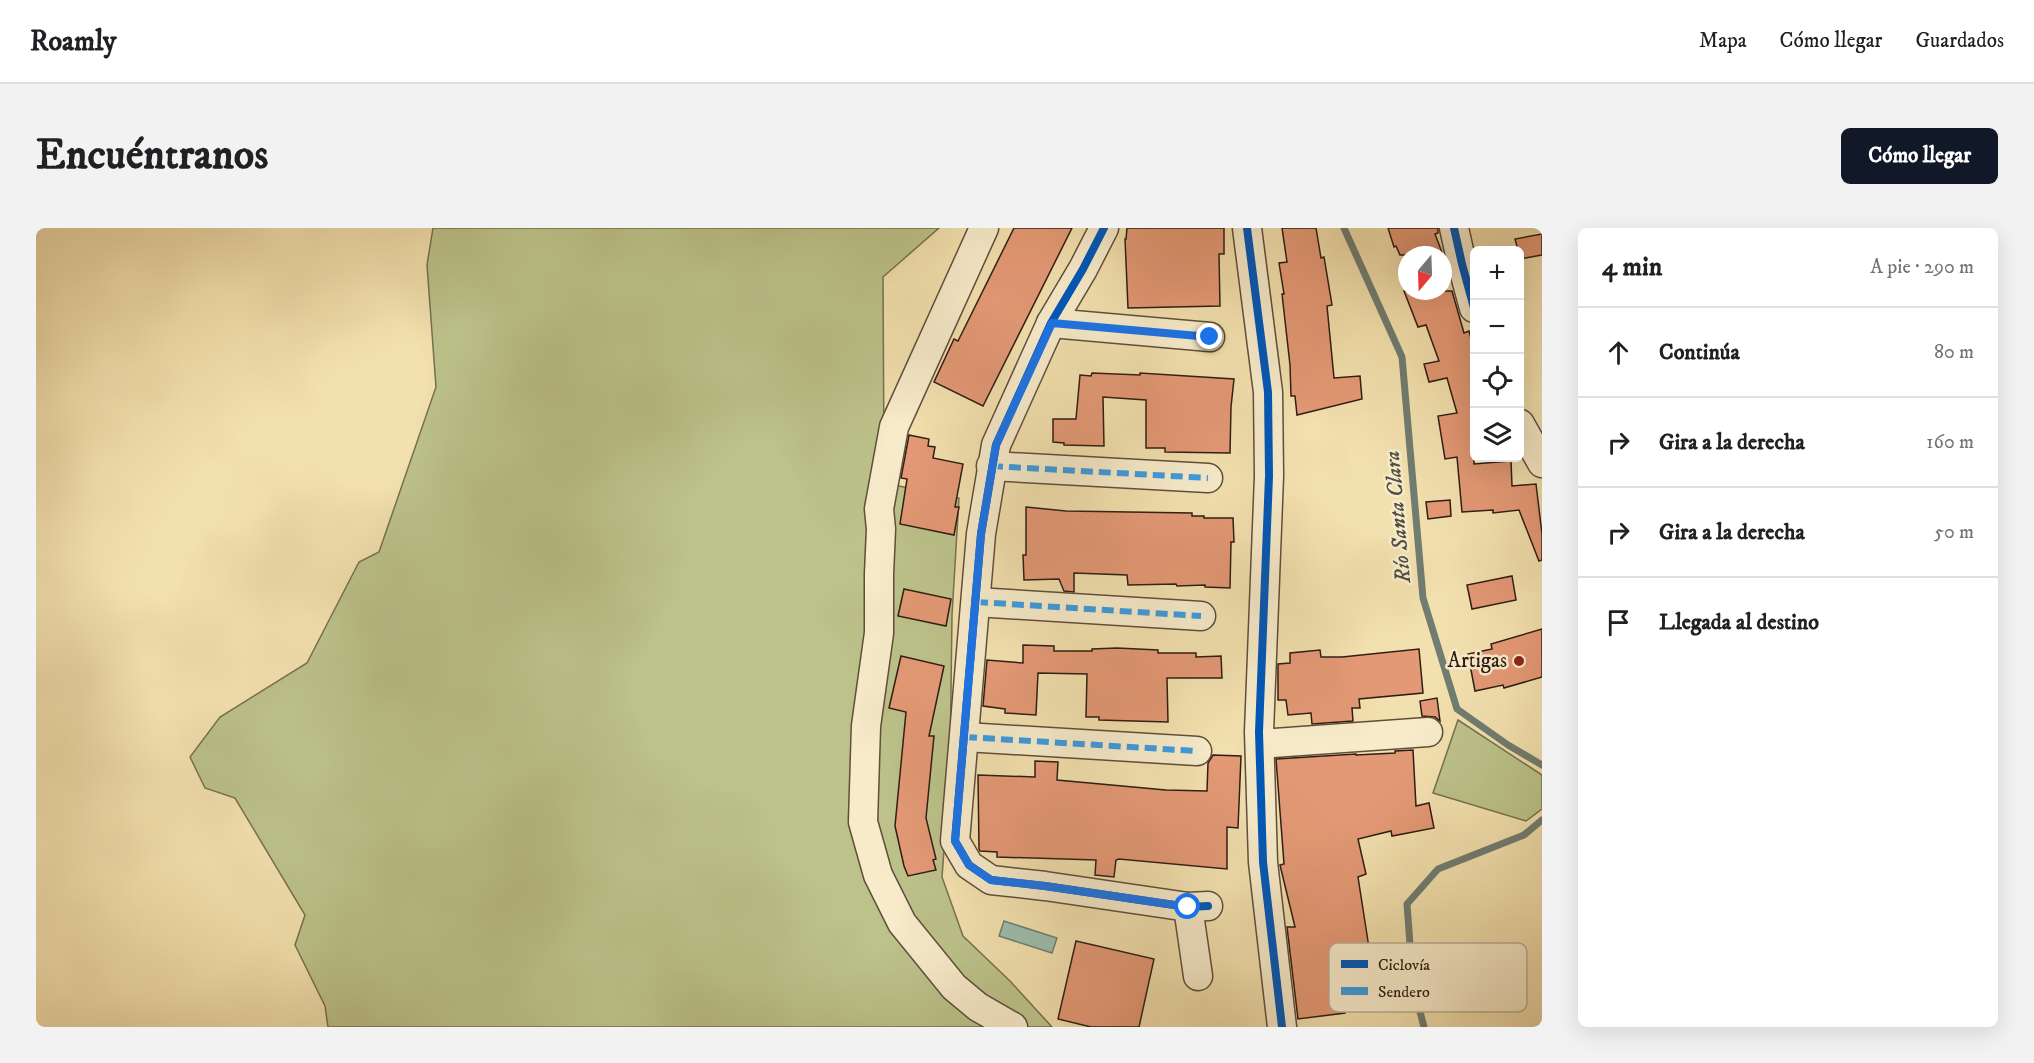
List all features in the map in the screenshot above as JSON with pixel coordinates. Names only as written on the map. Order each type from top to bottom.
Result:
[{"type":"street","points":[[984,228],[894,428],[879,508],[881,529],[879,633],[866,726],[863,822],[878,875],[902,923],[954,987],[978,1007],[1013,1027]]},
{"type":"street","points":[[1104,228],[1052,323],[996,445],[981,534],[955,841],[969,865],[991,880],[1198,907],[1198,976]]},
{"type":"street","points":[[1247,228],[1268,392],[1269,476],[1260,744],[1263,862],[1282,1027]]},
{"type":"street","points":[[1455,228],[1472,300]]},
{"type":"street","points":[[1052,323],[1210,337]]},
{"type":"street","points":[[1524,431],[1542,463]]},
{"type":"street","points":[[991,466],[1208,478]]},
{"type":"street","points":[[976,602],[1200,616]]},
{"type":"street","points":[[1260,744],[1428,732]]},
{"type":"street","points":[[965,737],[1197,751]]},
{"type":"green space","points":[[433,228],[939,228],[883,277],[884,466],[889,484],[959,498],[952,615],[950,769],[942,877],[963,936],[1010,981],[1052,1027],[328,1027],[325,1006],[295,945],[305,915],[235,798],[205,788],[190,757],[220,717],[307,663],[359,562],[379,552],[436,387],[427,265]]},
{"type":"green space","points":[[1458,720],[1542,775],[1542,809],[1526,821],[1433,793]]},
{"type":"shaded area","points":[[1004,921],[1057,938],[1052,953],[999,936]]},
{"type":"building","points":[[1014,228],[1072,228],[983,406],[934,382],[954,339],[958,341]]},
{"type":"building","points":[[1127,228],[1224,228],[1224,254],[1219,254],[1220,306],[1128,308],[1125,239]]},
{"type":"building","points":[[1282,228],[1316,228],[1321,258],[1324,257],[1332,305],[1327,306],[1334,378],[1360,376],[1362,399],[1297,415],[1295,396],[1291,396],[1282,294],[1284,294],[1279,263],[1287,262]]},
{"type":"building","points":[[1388,228],[1438,228],[1438,233],[1435,234],[1440,246],[1398,246],[1398,250],[1396,246],[1394,247]]},
{"type":"building","points":[[1542,234],[1542,255],[1524,258],[1524,246],[1517,246],[1515,239]]},
{"type":"building","points":[[1452,291],[1464,333],[1469,331],[1470,335],[1470,462],[1474,464],[1511,462],[1512,486],[1536,484],[1542,534],[1542,560],[1539,561],[1519,510],[1493,513],[1493,510],[1462,512],[1457,457],[1445,459],[1438,416],[1457,413],[1447,378],[1429,382],[1424,364],[1439,361],[1426,325],[1418,327],[1408,300],[1452,300]]},
{"type":"building","points":[[1092,373],[1140,375],[1140,373],[1234,379],[1230,453],[1165,452],[1165,448],[1146,448],[1146,400],[1103,397],[1104,446],[1064,445],[1064,443],[1053,442],[1053,419],[1076,419],[1080,375],[1091,376]]},
{"type":"building","points":[[909,435],[929,439],[928,446],[935,447],[933,458],[963,464],[955,507],[959,507],[954,535],[900,524],[907,479],[901,478]]},
{"type":"building","points":[[1450,500],[1451,516],[1428,519],[1426,502]]},
{"type":"building","points":[[1026,507],[1066,511],[1192,513],[1192,516],[1204,516],[1204,518],[1233,518],[1234,542],[1231,542],[1230,588],[1205,587],[1205,585],[1177,586],[1176,584],[1128,585],[1127,575],[1074,573],[1074,592],[1064,591],[1059,579],[1024,580]]},
{"type":"building","points":[[1512,576],[1516,600],[1472,609],[1467,585]]},
{"type":"building","points":[[904,589],[951,599],[946,626],[898,616]]},
{"type":"building","name":"Artigas","points":[[1542,629],[1542,677],[1504,688],[1503,685],[1475,691],[1468,654],[1492,649],[1491,644]]},
{"type":"building","points":[[1023,645],[1054,646],[1054,651],[1092,651],[1092,649],[1117,648],[1158,650],[1158,653],[1196,653],[1196,657],[1221,656],[1222,678],[1167,678],[1168,722],[1099,720],[1099,717],[1086,717],[1087,674],[1038,673],[1036,715],[1005,713],[1005,709],[983,706],[987,660],[1023,663]]},
{"type":"building","points":[[1419,649],[1423,693],[1359,699],[1360,708],[1352,708],[1353,721],[1312,724],[1311,713],[1288,715],[1286,700],[1278,700],[1278,664],[1290,663],[1290,653],[1320,650],[1321,657],[1342,657]]},
{"type":"building","points":[[901,656],[944,666],[929,736],[934,736],[926,818],[936,859],[933,860],[936,870],[908,876],[895,826],[906,712],[889,708]]},
{"type":"building","points":[[1437,698],[1440,721],[1435,717],[1422,716],[1420,701]]},
{"type":"building","points":[[1413,750],[1416,806],[1429,803],[1434,828],[1392,836],[1391,831],[1358,839],[1366,874],[1358,877],[1368,943],[1329,943],[1329,1012],[1345,1013],[1298,1019],[1287,927],[1295,927],[1280,865],[1284,864],[1276,759],[1395,753],[1395,751]]},
{"type":"building","points":[[1213,755],[1241,756],[1238,828],[1227,827],[1227,869],[1119,859],[1116,860],[1114,877],[1095,875],[1096,860],[997,857],[997,852],[980,851],[979,849],[978,775],[1035,777],[1035,761],[1058,762],[1057,780],[1166,790],[1207,791],[1208,763]]},
{"type":"building","points":[[1076,941],[1154,959],[1139,1027],[1091,1027],[1058,1019]]},
{"type":"waterway","name":"Río Santa Clara","points":[[1344,228],[1402,357],[1423,598],[1457,709],[1508,745],[1542,765]]},
{"type":"waterway","name":"Río Santa Clara","points":[[1410,943],[1407,904],[1438,869],[1524,835],[1542,820]]},
{"type":"waterway","name":"Río Santa Clara","points":[[1420,1012],[1424,1027]]},
{"type":"marked path","points":[[1051,323],[1210,337]]},
{"type":"marked path","points":[[991,466],[1208,478]]},
{"type":"marked path","points":[[976,602],[1201,616]]},
{"type":"marked path","points":[[965,737],[1197,751]]},
{"type":"cycle path","points":[[1104,228],[1051,323],[996,445],[981,534],[955,841],[969,865],[991,880],[1188,907],[1208,906]]},
{"type":"cycle path","points":[[1247,228],[1268,392],[1269,476],[1259,732],[1263,862],[1282,1027]]},
{"type":"cycle path","points":[[1454,228],[1472,300]]},
{"type":"place","name":"Artigas","points":[[1519,661]]},
{"type":"route","points":[[1188,907],[991,880],[969,865],[955,841],[981,534],[991,466],[996,445],[1052,323],[1210,337]]}]
